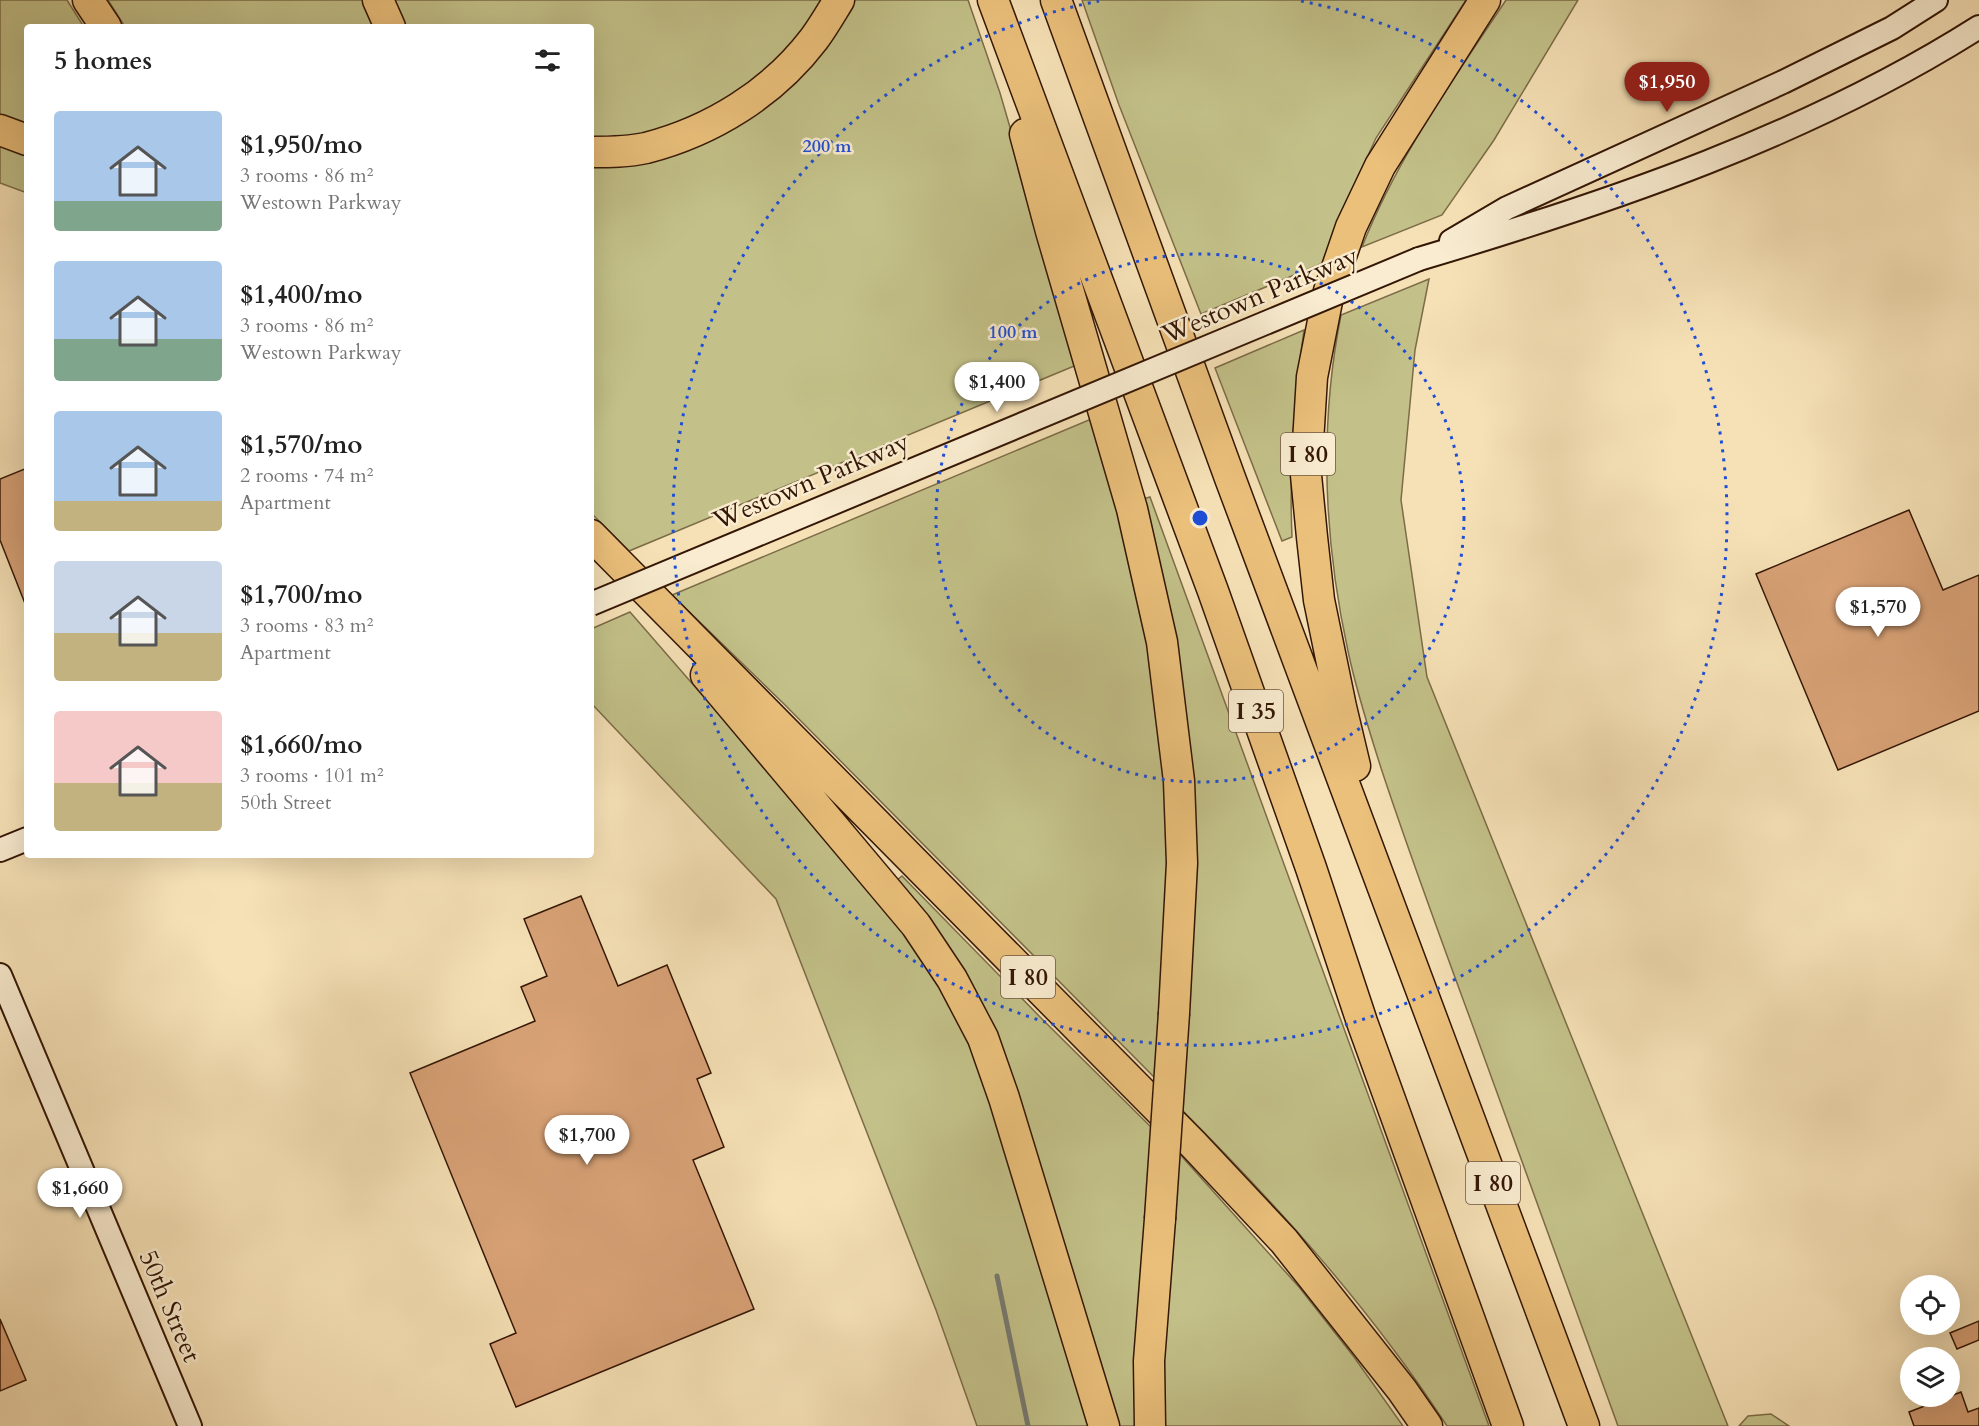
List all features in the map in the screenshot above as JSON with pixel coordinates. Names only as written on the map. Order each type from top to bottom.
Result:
[{"type":"highway","points":[[88,0],[104,24]]},
{"type":"highway","points":[[378,0],[389,24]]},
{"type":"highway","points":[[594,152],[621,152],[645,148],[690,134],[728,115],[771,84],[794,63],[814,39],[839,0]]},
{"type":"highway","points":[[992,0],[1051,231],[1132,509],[1162,642],[1179,781],[1182,863],[1174,1013],[1149,1361],[1150,1426]]},
{"type":"highway","name":"I 35","points":[[992,0],[1217,602],[1311,868],[1362,1022],[1508,1426]]},
{"type":"highway","name":"I 35","points":[[1056,0],[1234,489],[1403,940]]},
{"type":"highway","name":"I 80","points":[[1485,0],[1380,166],[1351,227],[1329,291],[1312,376],[1306,475],[1319,600],[1341,707],[1366,810],[1403,940],[1584,1426]]},
{"type":"highway","points":[[0,130],[24,139]]},
{"type":"highway","points":[[598,542],[733,709],[916,925],[952,980],[983,1038],[1004,1098],[1104,1426]]},
{"type":"highway","name":"I 80","points":[[598,542],[1201,1152],[1284,1241],[1402,1390],[1427,1426]]},
{"type":"street","name":"Westown Parkway","points":[[1419,260],[1508,207],[1783,82],[1892,28],[1936,0]]},
{"type":"street","name":"Westown Parkway","points":[[594,603],[1419,260],[1619,195],[1786,129],[1869,91],[1979,27]]},
{"type":"street","points":[[0,850],[24,840]]},
{"type":"street","name":"50th Street","points":[[0,975],[190,1426]]},
{"type":"shaded area","points":[[0,0],[67,0],[82,24],[24,24],[24,123],[0,115]]},
{"type":"shaded area","points":[[108,0],[368,0],[378,24],[123,24]]},
{"type":"shaded area","points":[[392,0],[825,0],[803,33],[755,81],[699,116],[634,138],[594,141],[594,24],[404,24]]},
{"type":"shaded area","points":[[850,0],[968,0],[1000,93],[1079,364],[629,551],[594,516],[594,163],[690,144]]},
{"type":"shaded area","points":[[1082,0],[1466,0],[1376,138],[1334,229],[1323,263],[1201,314],[1119,105]]},
{"type":"shaded area","points":[[1506,0],[1578,0],[1494,140],[1442,215],[1362,247],[1392,182],[1427,120]]},
{"type":"shaded area","points":[[0,141],[24,151],[24,192],[0,183]]},
{"type":"shaded area","points":[[1429,279],[1415,350],[1401,500],[1427,677],[1728,1426],[1618,1426],[1414,863],[1381,768],[1355,680],[1340,610],[1334,568],[1327,483],[1329,399],[1341,315]]},
{"type":"shaded area","points":[[1304,330],[1293,433],[1292,537],[1282,541],[1215,368]]},
{"type":"shaded area","points":[[1096,417],[1150,608],[1174,824],[1157,1080],[784,704],[672,595]]},
{"type":"shaded area","points":[[1150,497],[1489,1426],[1447,1426],[1355,1299],[1287,1220],[1179,1107],[1187,956],[1136,501]]},
{"type":"shaded area","points":[[630,612],[836,849],[925,960],[980,1063],[1093,1426],[977,1426],[936,1310],[776,899],[594,706],[594,628]]},
{"type":"shaded area","points":[[902,876],[1154,1130],[1137,1426],[1118,1426],[1014,1080],[986,1019],[896,881]]},
{"type":"shaded area","points":[[1176,1150],[1299,1287],[1354,1357],[1403,1426],[1162,1426],[1162,1383]]},
{"type":"shaded area","points":[[1771,1414],[1789,1426],[1739,1426],[1748,1416]]},
{"type":"building","points":[[24,469],[24,601],[0,540],[0,479]]},
{"type":"building","points":[[1909,510],[1943,590],[1979,575],[1979,711],[1838,770],[1756,574]]},
{"type":"building","points":[[581,896],[618,986],[667,965],[711,1073],[697,1079],[724,1147],[693,1160],[754,1309],[516,1407],[490,1344],[516,1333],[410,1073],[535,1021],[521,987],[547,976],[524,919]]},
{"type":"building","points":[[0,1319],[26,1380],[0,1391]]},
{"type":"building","points":[[1979,1321],[1979,1340],[1960,1348],[1956,1347],[1951,1335],[1960,1335],[1960,1329]]},
{"type":"building","points":[[1960,1392],[1968,1412],[1979,1408],[1979,1426],[1914,1426],[1909,1412],[1922,1407],[1960,1407]]},
{"type":"waterway","points":[[997,1276],[1028,1426]]}]
